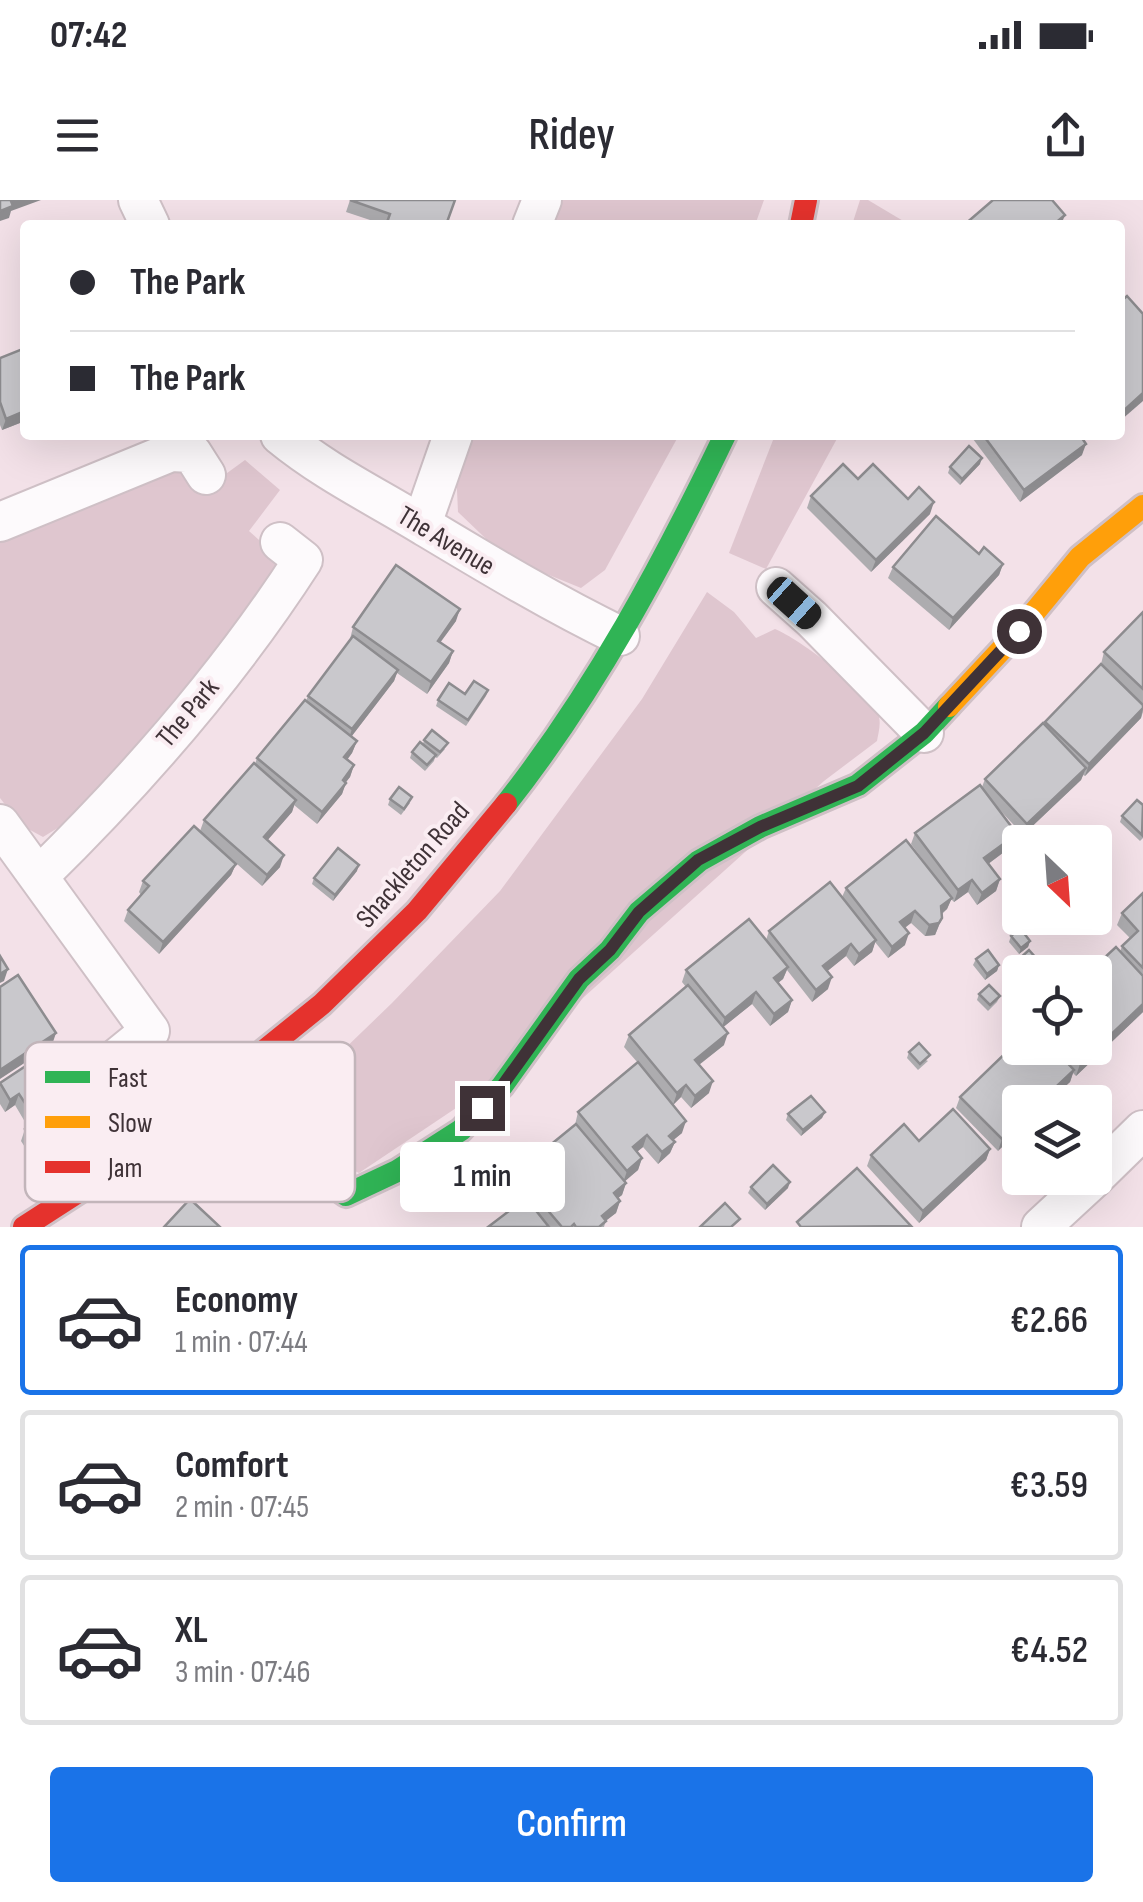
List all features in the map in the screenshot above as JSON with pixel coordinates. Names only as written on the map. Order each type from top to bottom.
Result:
[{"type":"street","name":"The Avenue","points":[[287,440],[355,488],[422,524],[497,572],[620,636]]},
{"type":"street","points":[[422,524],[452,440]]},
{"type":"street","name":"Shackleton Road","points":[[277,1042],[360,970],[460,861],[531,771],[620,636],[687,518],[723,440]]},
{"type":"street","points":[[0,522],[171,452],[192,454],[206,474]]},
{"type":"street","points":[[355,1191],[397,1171],[462,1130],[502,1086],[579,979],[610,950],[639,912],[698,860],[760,827],[858,786],[924,733],[1019,631],[1080,557],[1143,506]]},
{"type":"street","name":"The Park","points":[[40,876],[103,813],[260,626],[303,560],[280,542]]},
{"type":"street","points":[[776,587],[924,733]]},
{"type":"street","points":[[0,824],[150,1031],[136,1042]]},
{"type":"street","points":[[1112,1160],[1143,1130]]},
{"type":"street","points":[[1041,1227],[1076,1195]]},
{"type":"street","name":"Shackleton Road","points":[[24,1227],[64,1202]]},
{"type":"shaded area","points":[[560,200],[764,200],[757,220],[553,220]]},
{"type":"shaded area","points":[[860,200],[868,200],[902,220],[854,220]]},
{"type":"shaded area","points":[[467,440],[676,440],[605,570],[581,588],[505,557],[458,512],[456,469]]},
{"type":"shaded area","points":[[773,440],[836,440],[766,569],[729,553]]},
{"type":"shaded area","points":[[245,460],[280,490],[249,531],[277,556],[280,566],[239,623],[74,818],[43,837],[21,825],[0,798],[0,541],[101,496],[175,470],[189,473],[201,492]]},
{"type":"shaded area","points":[[707,592],[734,612],[756,638],[775,629],[817,655],[864,695],[874,707],[880,726],[877,741],[824,781],[474,1096],[359,1173],[355,1171],[355,1042],[352,1042],[500,891],[642,699]]},
{"type":"building","points":[[0,200],[13,200],[13,206],[0,211]]},
{"type":"building","points":[[350,200],[455,200],[448,220],[388,220],[390,214]]},
{"type":"building","points":[[993,200],[1052,200],[1065,215],[1059,220],[970,220]]},
{"type":"building","points":[[1125,298],[1143,314],[1143,393],[1125,409]]},
{"type":"building","points":[[20,350],[20,413],[6,419],[0,402],[0,358]]},
{"type":"building","points":[[987,440],[1083,440],[1086,444],[1024,490]]},
{"type":"building","points":[[969,446],[982,458],[962,479],[950,467]]},
{"type":"building","points":[[843,464],[858,479],[873,464],[908,499],[919,487],[934,502],[876,560],[811,496]]},
{"type":"building","points":[[936,516],[979,554],[984,547],[1003,564],[953,618],[893,567]]},
{"type":"building","points":[[396,565],[460,609],[438,641],[453,651],[431,682],[353,627]]},
{"type":"building","points":[[1143,612],[1143,689],[1104,652]]},
{"type":"building","points":[[353,636],[398,670],[352,729],[308,696]]},
{"type":"building","points":[[1101,664],[1143,708],[1089,764],[1045,722]]},
{"type":"building","points":[[474,681],[488,690],[468,720],[438,700],[449,683],[465,694]]},
{"type":"building","points":[[305,700],[357,741],[344,757],[354,765],[343,780],[346,783],[322,812],[257,758]]},
{"type":"building","points":[[1043,723],[1086,768],[1027,824],[985,779]]},
{"type":"building","points":[[432,730],[448,743],[440,752],[424,740]]},
{"type":"building","points":[[420,742],[436,755],[427,765],[412,752]]},
{"type":"building","points":[[254,763],[296,800],[264,837],[284,855],[267,875],[204,820]]},
{"type":"building","points":[[980,785],[1010,825],[1002,825],[1002,845],[984,858],[1000,879],[982,893],[972,880],[958,890],[915,833]]},
{"type":"building","points":[[399,787],[412,797],[404,809],[390,799]]},
{"type":"building","points":[[1137,800],[1143,805],[1142,835],[1122,816]]},
{"type":"building","points":[[194,826],[236,864],[163,942],[128,910],[149,886],[143,881]]},
{"type":"building","points":[[906,840],[952,898],[941,906],[939,923],[929,925],[915,911],[900,922],[909,933],[892,947],[846,888]]},
{"type":"building","points":[[338,848],[359,865],[335,895],[314,878]]},
{"type":"building","points":[[830,882],[876,940],[859,954],[851,944],[823,966],[832,977],[816,990],[769,931]]},
{"type":"building","points":[[1143,893],[1143,968],[1122,946],[1138,931],[1122,913]]},
{"type":"building","points":[[749,919],[788,967],[774,978],[792,1000],[774,1014],[756,992],[725,1018],[686,970]]},
{"type":"building","points":[[1025,935],[1030,941],[1021,948],[1011,936]]},
{"type":"building","points":[[1116,947],[1143,976],[1143,1004],[1112,1034],[1112,955],[1107,955]]},
{"type":"building","points":[[988,950],[999,965],[987,974],[976,959]]},
{"type":"building","points":[[0,956],[8,969],[0,974]]},
{"type":"building","points":[[18,975],[56,1033],[42,1042],[25,1042],[25,1053],[0,1070],[0,987]]},
{"type":"building","points":[[688,985],[728,1033],[695,1060],[713,1081],[695,1096],[686,1085],[677,1093],[629,1035]]},
{"type":"building","points":[[989,985],[1000,996],[990,1005],[979,994]]},
{"type":"building","points":[[919,1043],[930,1055],[920,1064],[909,1052]]},
{"type":"building","points":[[1002,1056],[1002,1065],[1069,1065],[1074,1070],[1058,1085],[1002,1085],[1002,1139],[960,1097]]},
{"type":"building","points":[[638,1062],[686,1121],[669,1136],[675,1142],[662,1152],[647,1135],[633,1147],[642,1158],[627,1171],[578,1112]]},
{"type":"building","points":[[25,1066],[25,1103],[19,1094],[10,1100],[0,1083]]},
{"type":"building","points":[[811,1096],[825,1112],[803,1130],[788,1114]]},
{"type":"building","points":[[953,1109],[990,1149],[923,1211],[871,1155],[904,1124],[919,1141]]},
{"type":"building","points":[[576,1124],[626,1183],[614,1193],[620,1201],[602,1216],[606,1221],[599,1227],[562,1227],[516,1173]]},
{"type":"building","points":[[773,1165],[790,1182],[767,1204],[751,1187]]},
{"type":"building","points":[[857,1168],[911,1226],[801,1227],[797,1222]]},
{"type":"building","points":[[526,1198],[549,1227],[488,1227]]},
{"type":"building","points":[[187,1202],[193,1202],[220,1227],[164,1227]]},
{"type":"building","points":[[725,1203],[740,1219],[731,1227],[700,1227]]},
{"type":"traffic: fast","points":[[506,804],[569,717],[626,626],[722,440]]},
{"type":"traffic: fast","points":[[355,1191],[397,1171],[461,1130],[502,1086],[579,979],[610,950],[639,912],[699,861],[760,827],[858,785],[924,733],[949,706]]},
{"type":"traffic: slow","points":[[949,706],[1019,631],[1080,557],[1143,506]]},
{"type":"traffic: jam","points":[[802,220],[806,200]]},
{"type":"traffic: jam","points":[[275,1042],[322,1004],[417,911],[506,804]]},
{"type":"traffic: jam","points":[[24,1227],[63,1202]]},
{"type":"route","points":[[482,1108],[579,979],[610,950],[639,912],[698,860],[760,827],[858,786],[924,733],[1019,631]]}]
